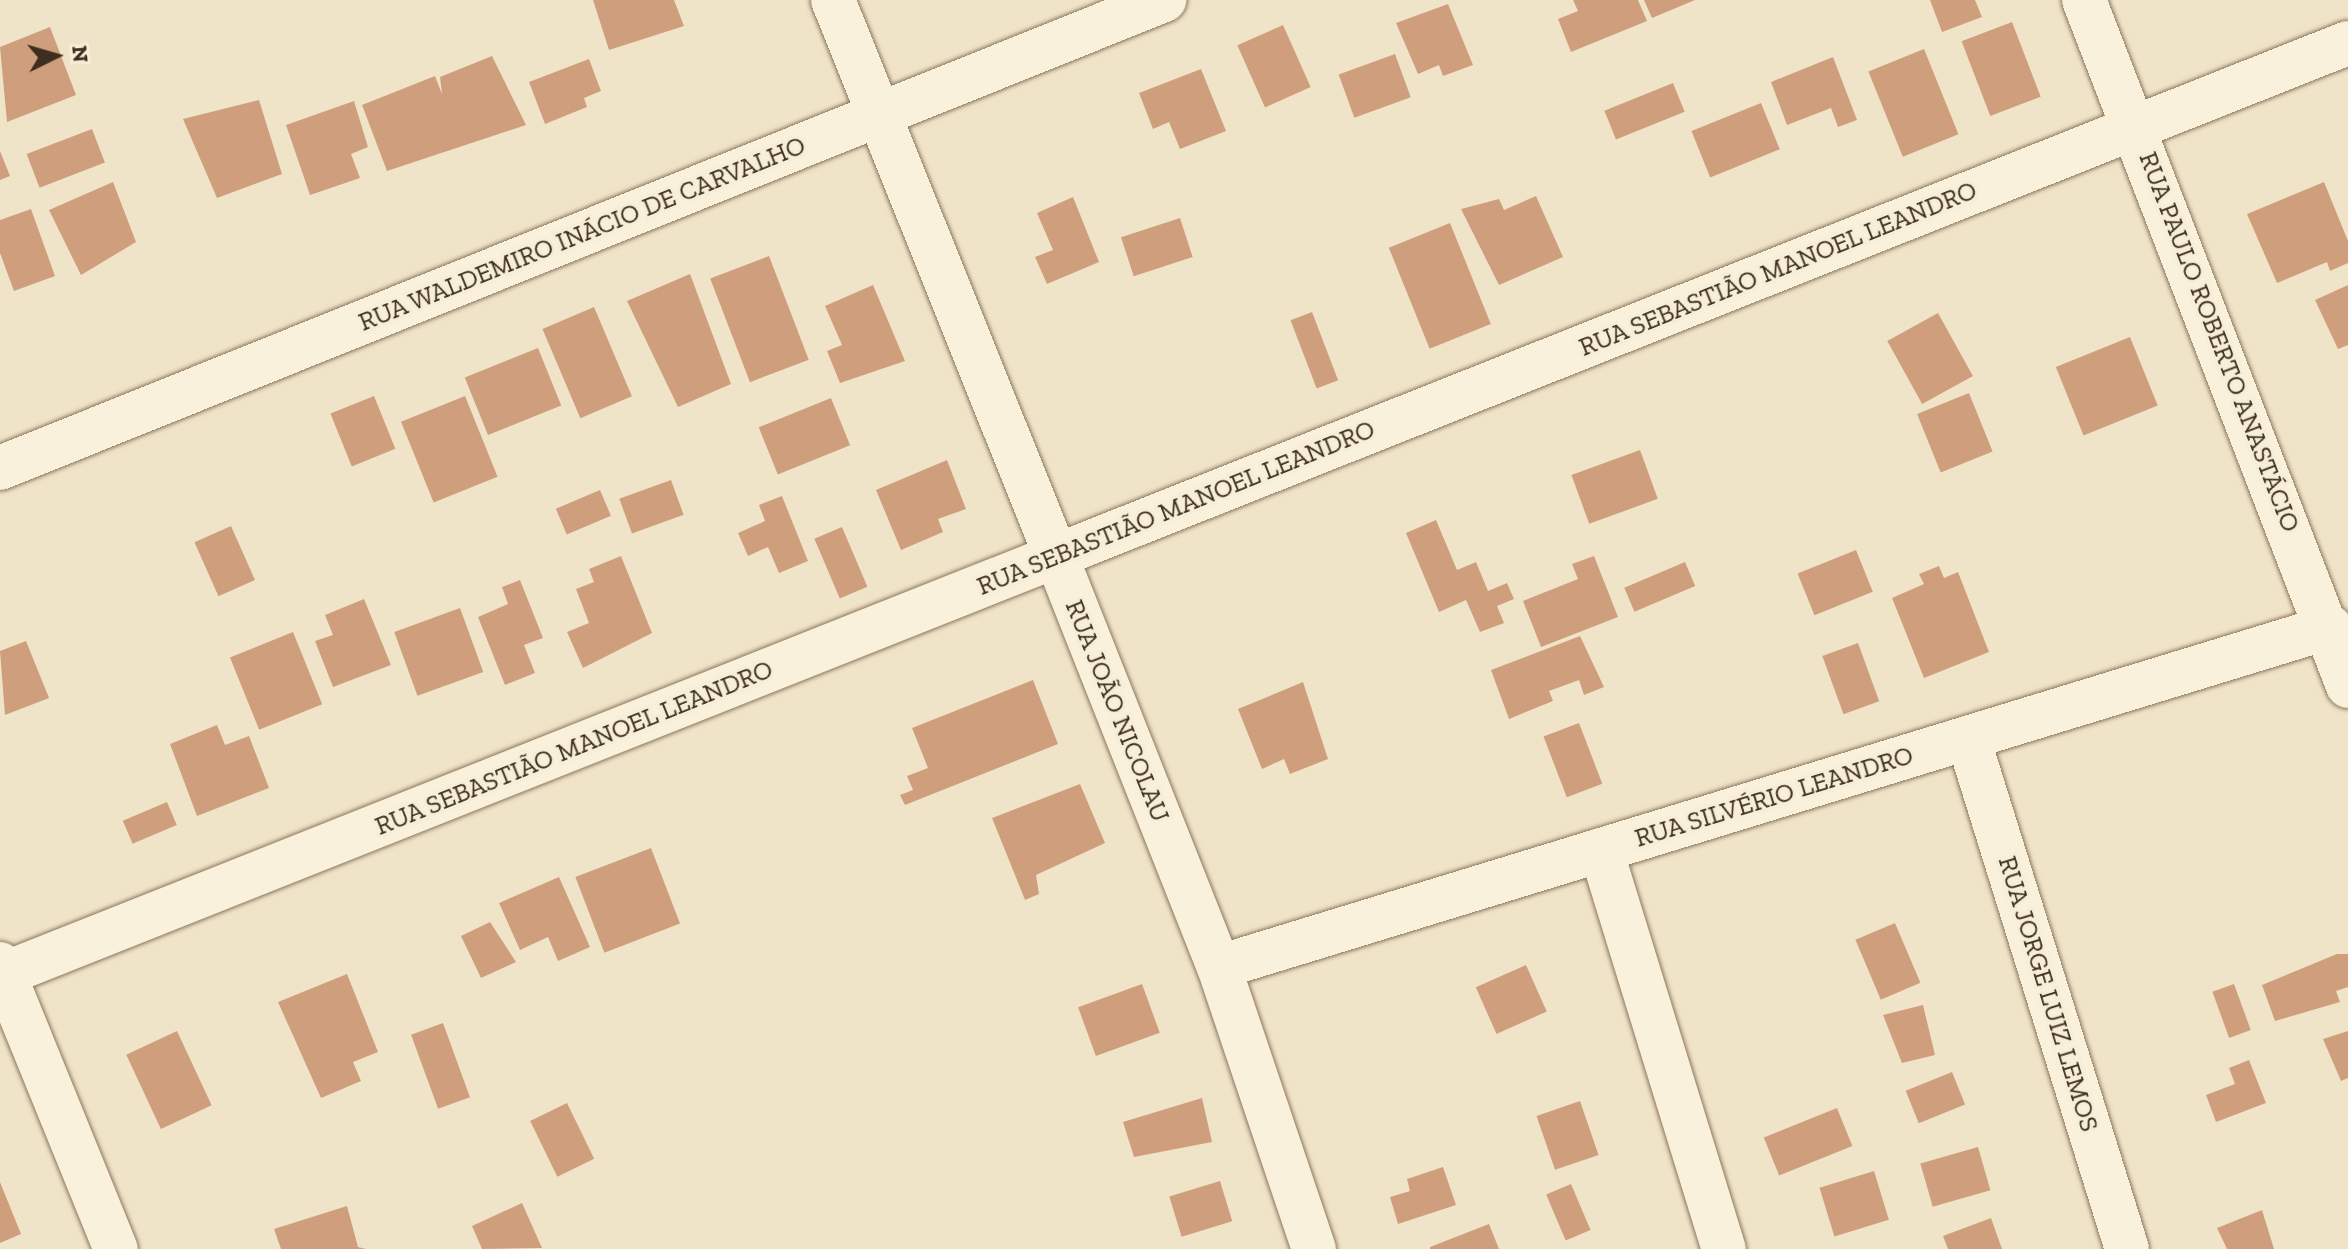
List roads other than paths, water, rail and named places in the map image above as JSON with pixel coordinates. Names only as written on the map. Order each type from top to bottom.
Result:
[{"type":"street","name":"RUA JOÃO NICOLAU","points":[[833,0],[1219,967],[1314,1249]]},
{"type":"street","name":"RUA WALDEMIRO INÁCIO DE CARVALHO","points":[[0,468],[1164,0]]},
{"type":"street","name":"RUA PAULO ROBERTO ANASTÁCIO","points":[[2084,0],[2330,627],[2348,686]]},
{"type":"street","name":"RUA SEBASTIÃO MANOEL LEANDRO","points":[[2,969],[1056,556],[2348,43]]},
{"type":"street","name":"RUA SILVÉRIO LEANDRO","points":[[1219,967],[2330,627]]},
{"type":"street","name":"RUA JORGE LUIZ LEMOS","points":[[1968,738],[2127,1249]]},
{"type":"street","points":[[1601,850],[1724,1249]]},
{"type":"street","points":[[2,969],[116,1249]]}]
